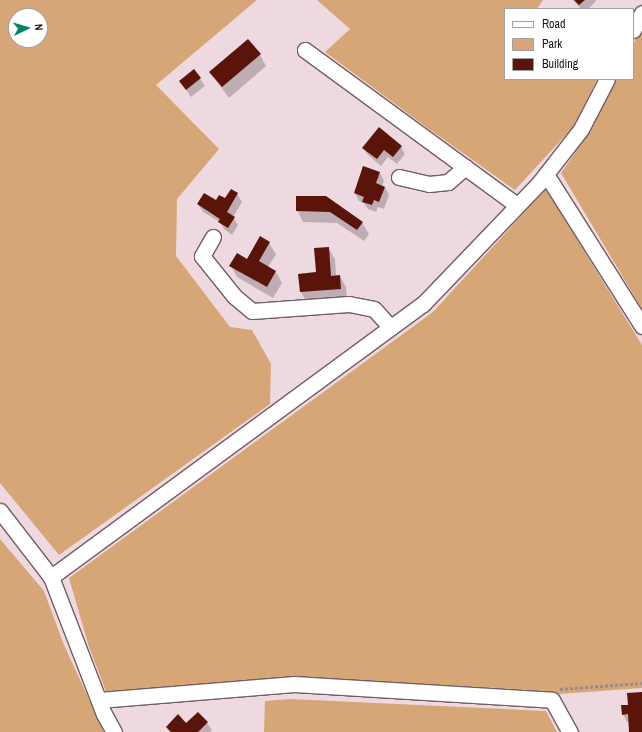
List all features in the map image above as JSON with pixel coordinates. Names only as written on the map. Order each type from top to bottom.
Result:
[{"type":"street","points":[[634,28],[642,13]]},
{"type":"street","points":[[306,50],[517,205]]},
{"type":"street","points":[[51,577],[422,304],[546,174],[581,129],[606,80]]},
{"type":"street","points":[[400,177],[429,184],[448,182],[465,166]]},
{"type":"street","points":[[546,174],[642,326]]},
{"type":"street","points":[[213,237],[202,256],[234,296],[252,312],[349,304],[374,309],[390,327]]},
{"type":"street","points":[[0,510],[51,577],[114,732]]},
{"type":"street","points":[[100,700],[294,684],[552,700],[570,732]]},
{"type":"path","points":[[559,689],[642,683]]},
{"type":"green space","points":[[0,0],[257,0],[156,85],[219,149],[177,199],[176,256],[230,327],[252,330],[271,364],[270,404],[59,555],[0,483]]},
{"type":"green space","points":[[317,0],[543,0],[538,8],[504,8],[504,80],[597,80],[574,126],[515,190],[325,52],[350,29]]},
{"type":"green space","points":[[642,27],[642,309],[561,173],[592,129],[616,80],[634,80],[634,43]]},
{"type":"green space","points":[[546,189],[642,345],[642,688],[559,694],[532,690],[296,677],[107,694],[89,647],[69,578],[433,312]]},
{"type":"green space","points":[[0,539],[44,591],[64,645],[104,732],[0,732]]},
{"type":"green space","points":[[290,699],[546,711],[557,732],[264,732],[265,701]]},
{"type":"building","points":[[574,0],[585,0],[579,5]]},
{"type":"building","points":[[248,39],[261,54],[222,87],[209,72]]},
{"type":"building","points":[[194,69],[201,78],[186,90],[179,81]]},
{"type":"building","points":[[379,127],[402,146],[393,157],[384,150],[377,159],[362,148]]},
{"type":"building","points":[[363,166],[380,172],[376,183],[385,187],[379,202],[374,200],[372,205],[362,202],[364,197],[354,193]]},
{"type":"building","points":[[231,189],[238,193],[227,212],[235,217],[228,228],[218,222],[220,219],[197,204],[204,193],[216,200],[219,195],[225,198]]},
{"type":"building","points":[[296,196],[326,196],[363,222],[357,230],[330,212],[296,211]]},
{"type":"building","points":[[260,236],[270,242],[259,261],[276,271],[267,287],[229,266],[237,253],[247,259]]},
{"type":"building","points":[[329,247],[331,276],[340,275],[341,289],[300,292],[298,274],[316,272],[314,248]]},
{"type":"building","points":[[642,692],[642,732],[629,732],[628,714],[622,715],[621,705],[628,705],[627,693]]},
{"type":"building","points":[[198,712],[208,722],[198,732],[171,732],[166,727],[178,714],[186,723]]}]
